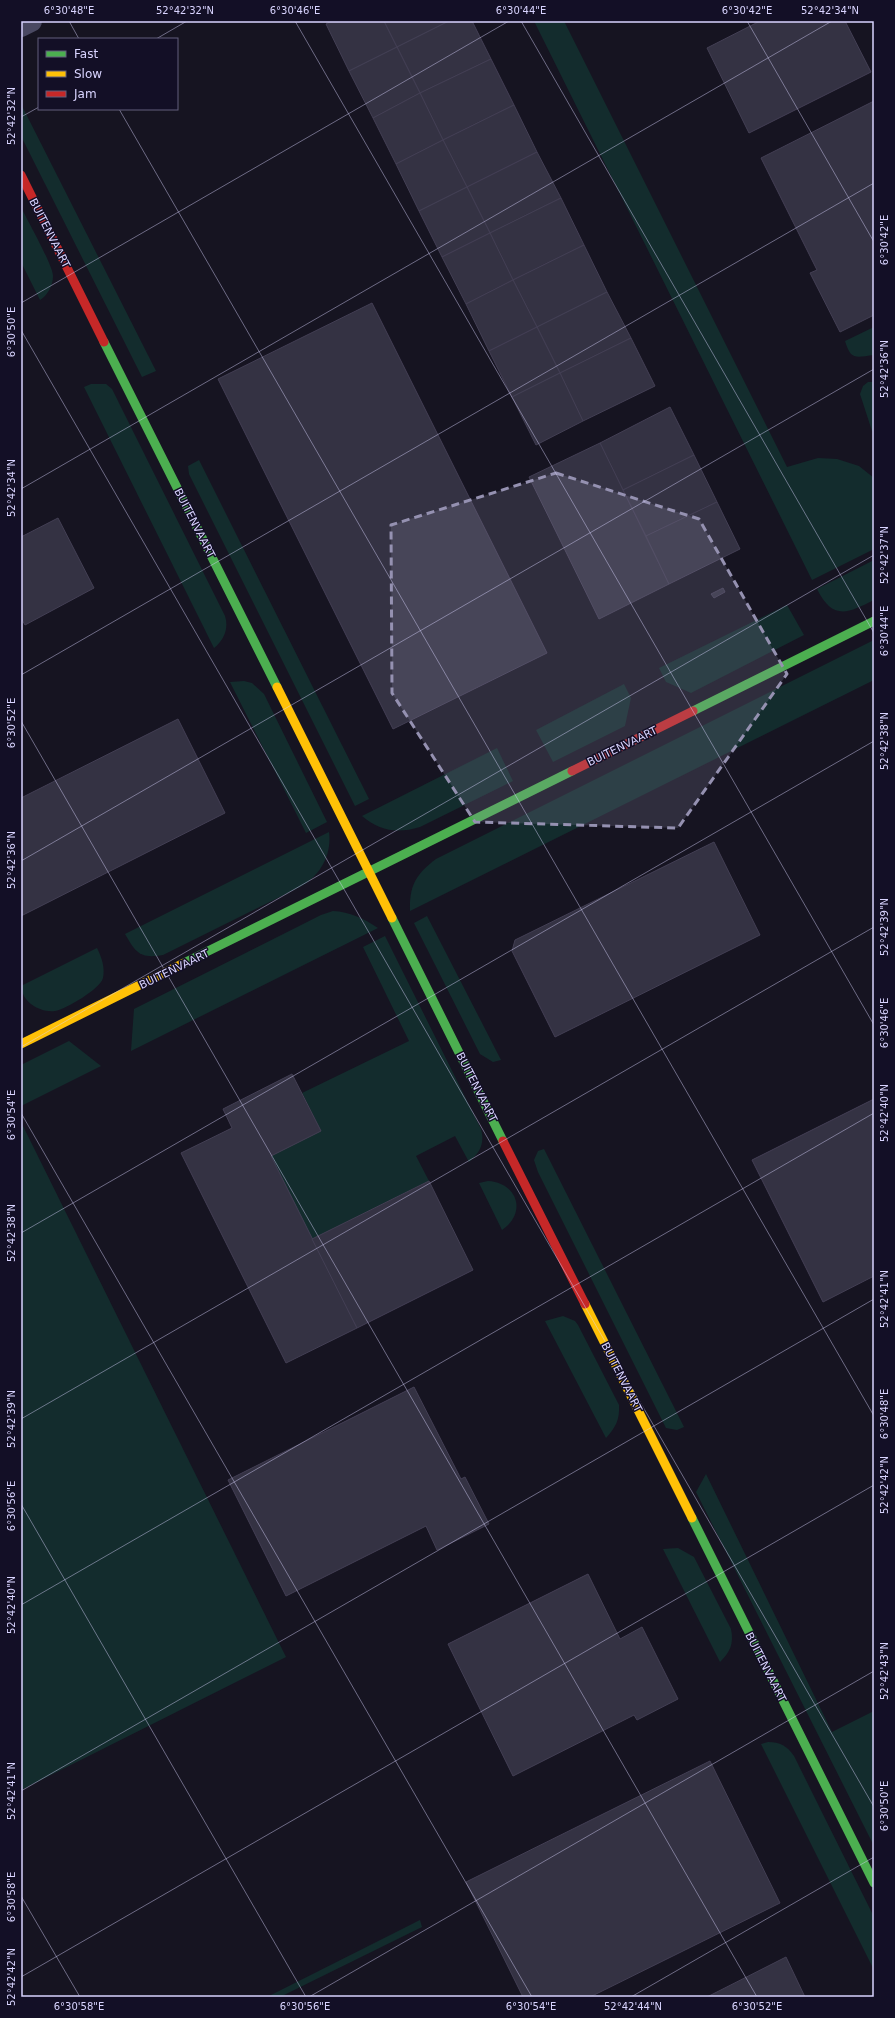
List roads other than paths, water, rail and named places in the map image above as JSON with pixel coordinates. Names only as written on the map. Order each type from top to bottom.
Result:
[{"type":"street","points":[[21,26],[31,21]]},
{"type":"street","name":"BUITENVAART","points":[[21,175],[874,1883]]},
{"type":"street","name":"BUITENVAART","points":[[21,1044],[874,621]]}]
